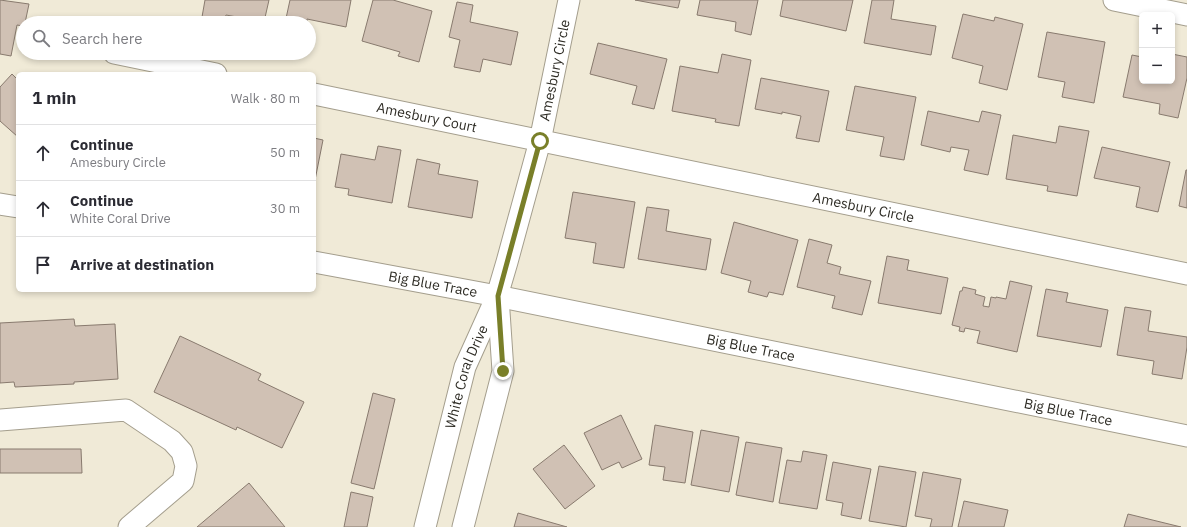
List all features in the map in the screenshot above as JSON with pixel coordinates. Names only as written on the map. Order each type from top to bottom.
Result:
[{"type":"street","name":"Amesbury Circle","points":[[498,296],[540,141],[569,0]]},
{"type":"street","points":[[1114,0],[1187,15]]},
{"type":"street","points":[[148,60],[206,72]]},
{"type":"street","name":"Amesbury Court","points":[[316,94],[540,141]]},
{"type":"street","name":"Amesbury Circle","points":[[540,141],[1187,274]]},
{"type":"street","points":[[0,204],[16,207]]},
{"type":"street","name":"Big Blue Trace","points":[[316,262],[498,296],[1187,436]]},
{"type":"street","name":"White Coral Drive","points":[[425,527],[465,367],[498,296]]},
{"type":"street","name":"White Coral Drive","points":[[463,527],[503,371],[498,296]]},
{"type":"street","points":[[0,420],[126,410],[172,441],[182,452],[186,466],[183,481],[129,527]]},
{"type":"building","points":[[0,0],[29,4],[26,16],[16,16],[16,30],[11,56],[0,54]]},
{"type":"building","points":[[205,0],[269,0],[265,16],[202,16]]},
{"type":"building","points":[[290,0],[351,0],[346,27],[316,21],[316,16],[287,16]]},
{"type":"building","points":[[373,0],[393,0],[432,11],[419,62],[398,56],[400,52],[362,41]]},
{"type":"building","points":[[635,0],[680,0],[678,8]]},
{"type":"building","points":[[700,0],[758,0],[751,35],[735,31],[736,22],[697,15]]},
{"type":"building","points":[[783,0],[853,0],[846,31],[780,16]]},
{"type":"building","points":[[872,0],[894,0],[891,19],[936,26],[931,55],[864,43]]},
{"type":"building","points":[[457,2],[473,5],[470,22],[518,32],[511,65],[483,59],[480,72],[454,67],[460,40],[449,37]]},
{"type":"building","points":[[963,14],[994,21],[995,17],[1023,24],[1007,90],[979,83],[983,66],[952,58]]},
{"type":"building","points":[[1047,32],[1105,42],[1094,103],[1062,97],[1065,82],[1038,77]]},
{"type":"building","points":[[598,43],[667,59],[654,109],[632,104],[637,86],[590,74]]},
{"type":"building","points":[[722,54],[751,60],[739,126],[715,122],[716,119],[672,111],[680,66],[718,73]]},
{"type":"building","points":[[1132,55],[1139,56],[1139,84],[1175,84],[1175,55],[1187,57],[1187,78],[1178,118],[1159,114],[1160,104],[1123,97]]},
{"type":"building","points":[[12,74],[16,78],[16,135],[0,121],[0,87]]},
{"type":"building","points":[[761,78],[829,91],[819,142],[796,138],[801,116],[755,109]]},
{"type":"building","points":[[855,86],[916,97],[904,160],[880,156],[884,137],[846,130]]},
{"type":"building","points":[[928,111],[979,122],[982,111],[1001,115],[988,175],[964,170],[969,150],[951,147],[950,152],[921,145]]},
{"type":"building","points":[[1059,126],[1089,131],[1077,196],[1047,191],[1048,186],[1006,179],[1013,135],[1056,143]]},
{"type":"building","points":[[316,138],[323,140],[316,175]]},
{"type":"building","points":[[378,146],[401,150],[392,203],[348,195],[349,189],[335,187],[341,154],[375,160]]},
{"type":"building","points":[[1102,147],[1170,162],[1158,212],[1136,207],[1140,187],[1094,178]]},
{"type":"building","points":[[417,159],[440,164],[438,174],[478,181],[472,218],[408,207]]},
{"type":"building","points":[[1187,170],[1187,208],[1179,206]]},
{"type":"building","points":[[573,192],[635,202],[624,268],[593,263],[596,243],[565,238]]},
{"type":"building","points":[[647,207],[669,210],[666,231],[711,239],[706,270],[638,259]]},
{"type":"building","points":[[734,222],[798,240],[783,295],[769,292],[767,297],[748,292],[751,281],[721,273]]},
{"type":"building","points":[[809,239],[832,245],[827,263],[841,267],[839,274],[871,281],[862,315],[832,308],[835,296],[797,287]]},
{"type":"building","points":[[887,256],[909,260],[907,270],[948,278],[941,314],[878,303]]},
{"type":"building","points":[[1010,281],[1032,286],[1017,352],[977,343],[980,331],[965,328],[964,332],[959,331],[960,327],[952,325],[960,291],[962,291],[963,287],[976,290],[975,294],[985,297],[983,306],[989,307],[991,297],[1006,299]]},
{"type":"building","points":[[1046,289],[1068,293],[1066,302],[1108,310],[1101,347],[1037,336]]},
{"type":"building","points":[[1125,307],[1151,311],[1148,331],[1187,337],[1182,379],[1152,374],[1154,361],[1117,355]]},
{"type":"building","points":[[74,319],[75,326],[115,324],[118,379],[74,382],[74,384],[15,387],[14,382],[0,383],[0,323]]},
{"type":"building","points":[[180,336],[261,374],[258,380],[304,402],[282,448],[237,427],[236,430],[154,392]]},
{"type":"building","points":[[373,393],[395,399],[374,489],[351,483]]},
{"type":"building","points":[[621,415],[642,459],[622,468],[619,462],[602,470],[584,433]]},
{"type":"building","points":[[655,425],[693,432],[685,483],[663,480],[665,467],[649,465]]},
{"type":"building","points":[[701,430],[739,437],[729,492],[691,485]]},
{"type":"building","points":[[746,442],[782,448],[773,502],[736,495]]},
{"type":"building","points":[[564,445],[595,486],[565,509],[533,469]]},
{"type":"building","points":[[0,449],[81,449],[82,473],[0,473]]},
{"type":"building","points":[[803,451],[827,455],[817,509],[779,503],[787,460],[801,462]]},
{"type":"building","points":[[833,462],[871,469],[861,519],[841,515],[843,503],[826,500]]},
{"type":"building","points":[[879,466],[916,472],[906,527],[869,521]]},
{"type":"building","points":[[923,472],[961,479],[952,527],[930,527],[932,519],[915,516]]},
{"type":"building","points":[[249,483],[285,527],[197,527]]},
{"type":"building","points":[[351,492],[373,497],[367,527],[344,527]]},
{"type":"building","points":[[964,501],[1008,510],[1004,527],[958,527]]},
{"type":"building","points":[[518,513],[567,527],[514,527]]},
{"type":"building","points":[[1128,514],[1181,527],[1124,527]]},
{"type":"route","points":[[503,371],[498,296],[540,141]]}]
